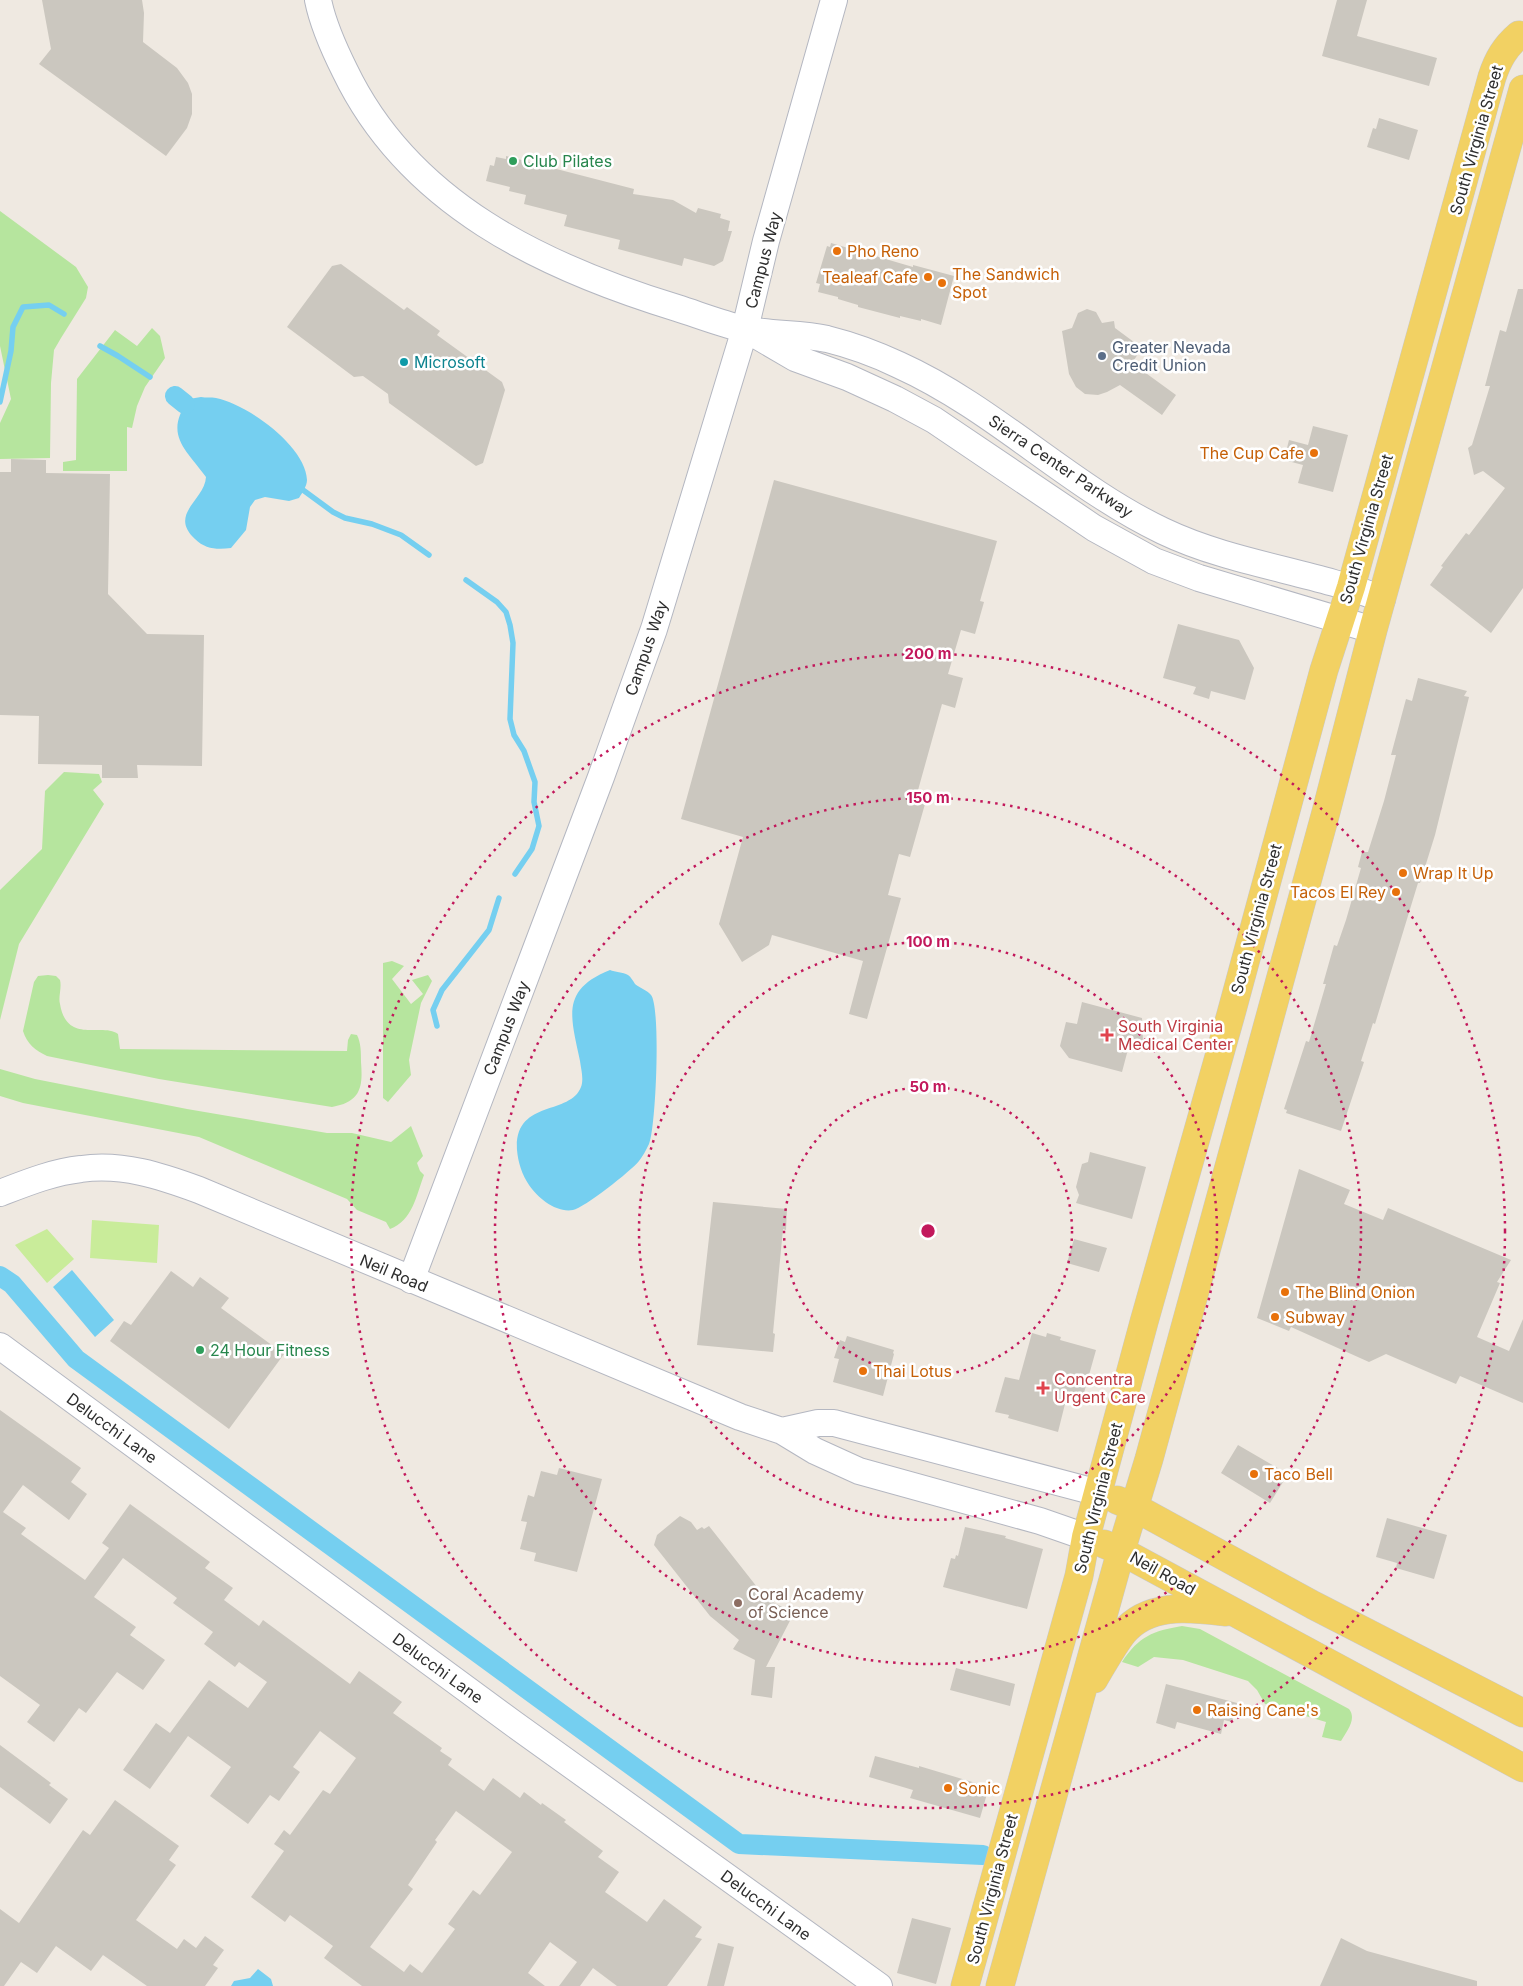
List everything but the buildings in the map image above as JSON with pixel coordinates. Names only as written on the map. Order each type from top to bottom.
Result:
[{"type":"main road","name":"South Virginia Street","points":[[965,1986],[1079,1576],[1086,1537],[1144,1322],[1492,77],[1498,60],[1507,46],[1522,36]]},
{"type":"main road","name":"South Virginia Street","points":[[1000,1986],[1121,1551],[1149,1459],[1326,812],[1373,630],[1523,89]]},
{"type":"main road","name":"Neil Road","points":[[1099,1493],[1134,1507],[1313,1605],[1523,1713]]},
{"type":"main road","name":"Neil Road","points":[[1086,1537],[1121,1551],[1523,1768]]},
{"type":"main road","points":[[1079,1702],[1124,1633],[1139,1619],[1155,1612],[1171,1609],[1198,1609],[1235,1613]]},
{"type":"street","name":"Sierra Center Parkway","points":[[318,0],[338,58],[362,104],[381,131],[402,157],[445,197],[499,233],[583,274],[649,300],[745,329],[825,338],[864,350],[928,378],[1000,424],[1076,479],[1162,531],[1197,545],[1351,587],[1382,599]]},
{"type":"street","name":"Campus Way","points":[[411,1280],[601,777],[650,638],[745,329],[766,241],[834,0]]},
{"type":"street","name":"Sierra Center Parkway","points":[[745,329],[795,358],[847,378],[894,399],[934,420],[1094,528],[1154,561],[1199,578],[1373,630]]},
{"type":"street","name":"Neil Road","points":[[0,1193],[55,1174],[82,1168],[111,1168],[138,1171],[168,1179],[740,1418],[782,1431],[815,1451],[859,1471],[1040,1521],[1086,1537]]},
{"type":"street","name":"Delucchi Lane","points":[[0,1346],[514,1724],[878,1986]]},
{"type":"street","name":"Neil Road","points":[[782,1431],[818,1423],[834,1423],[1099,1493]]},
{"type":"green space","points":[[0,211],[76,267],[88,287],[86,298],[54,350],[51,383],[50,458],[0,459],[0,423],[11,399],[0,346]]},
{"type":"green space","points":[[152,328],[160,336],[165,358],[145,387],[137,406],[132,428],[127,427],[127,471],[63,471],[63,462],[76,460],[77,379],[115,330],[137,346]]},
{"type":"green space","points":[[64,772],[99,774],[102,782],[93,790],[104,804],[19,944],[0,1020],[0,890],[42,849],[45,791]]},
{"type":"green space","points":[[392,961],[404,966],[392,979],[411,1004],[423,994],[412,980],[428,975],[432,981],[421,1003],[409,1060],[411,1075],[388,1102],[383,1098],[383,963]]},
{"type":"green space","points":[[38,976],[56,976],[60,980],[60,1004],[64,1017],[70,1024],[86,1030],[111,1031],[118,1034],[120,1049],[347,1051],[348,1040],[351,1034],[357,1035],[361,1048],[362,1071],[358,1092],[349,1101],[332,1107],[159,1079],[47,1056],[32,1046],[23,1031],[34,982]]},
{"type":"green space","points":[[0,1069],[35,1079],[187,1109],[327,1133],[352,1133],[391,1142],[411,1126],[423,1156],[417,1163],[424,1175],[409,1213],[404,1220],[390,1229],[386,1222],[357,1210],[347,1199],[199,1137],[23,1103],[0,1096]]},
{"type":"green space","points":[[92,1220],[159,1225],[157,1263],[90,1258]]},
{"type":"green space","points":[[47,1229],[74,1259],[47,1283],[15,1245]]},
{"type":"green space","points":[[1182,1626],[1200,1629],[1349,1709],[1352,1721],[1341,1741],[1322,1737],[1326,1722],[1265,1704],[1257,1690],[1248,1681],[1183,1660],[1154,1657],[1138,1667],[1122,1662],[1134,1646],[1148,1636],[1163,1630]]},
{"type":"water","points":[[201,397],[216,398],[229,402],[273,428],[297,454],[304,467],[307,480],[299,498],[289,501],[265,497],[255,500],[250,507],[246,530],[231,548],[216,549],[203,545],[195,539],[185,522],[186,514],[200,493],[206,477],[180,441],[178,422],[181,412],[189,399]]},
{"type":"water","points":[[610,970],[629,976],[635,984],[651,995],[654,1004],[657,1043],[652,1133],[649,1144],[640,1159],[618,1180],[579,1208],[573,1210],[560,1209],[542,1199],[527,1181],[521,1168],[517,1150],[518,1134],[524,1123],[533,1115],[566,1102],[575,1096],[581,1087],[582,1074],[572,1018],[573,1006],[576,996],[583,986]]},
{"type":"water","points":[[72,1270],[114,1320],[95,1337],[53,1287]]},
{"type":"water","points":[[258,1969],[271,1979],[273,1986],[231,1986],[234,1981],[250,1978]]},
{"type":"waterway","points":[[0,402],[11,351],[13,327],[23,307],[49,305],[64,314]]},
{"type":"waterway","points":[[100,346],[150,377]]},
{"type":"waterway","points":[[175,396],[185,404]]},
{"type":"waterway","points":[[303,490],[333,512],[345,518],[372,524],[401,535],[429,555]]},
{"type":"waterway","points":[[466,580],[497,602],[506,612],[510,625],[513,643],[510,719],[514,735],[524,751],[535,782],[534,802],[539,826],[532,849],[515,874]]},
{"type":"waterway","points":[[437,1026],[433,1010],[442,990],[489,930],[499,898]]},
{"type":"waterway","points":[[0,1276],[12,1284],[76,1359],[739,1844],[983,1855]]},
{"type":"place","name":"Club Pilates","points":[[513,161]]},
{"type":"place","name":"Pho Reno","points":[[837,251]]},
{"type":"place","name":"Tealeaf Cafe","points":[[928,277]]},
{"type":"place","name":"The Sandwich Spot","points":[[942,283]]},
{"type":"place","name":"Greater Nevada Credit Union","points":[[1102,356]]},
{"type":"place","name":"Microsoft","points":[[404,362]]},
{"type":"place","name":"The Cup Cafe","points":[[1314,453]]},
{"type":"place","name":"Wrap It Up","points":[[1403,873]]},
{"type":"place","name":"Tacos El Rey","points":[[1396,892]]},
{"type":"place","name":"South Virginia Medical Center","points":[[1107,1035]]},
{"type":"place","name":"The Blind Onion","points":[[1285,1292]]},
{"type":"place","name":"Subway","points":[[1275,1317]]},
{"type":"place","name":"24 Hour Fitness","points":[[200,1350]]},
{"type":"place","name":"Thai Lotus","points":[[863,1371]]},
{"type":"place","name":"Concentra Urgent Care","points":[[1043,1388]]},
{"type":"place","name":"Taco Bell","points":[[1254,1474]]},
{"type":"place","name":"Coral Academy of Science","points":[[738,1603]]},
{"type":"place","name":"Raising Cane's","points":[[1197,1710]]},
{"type":"place","name":"Sonic","points":[[948,1788]]}]
